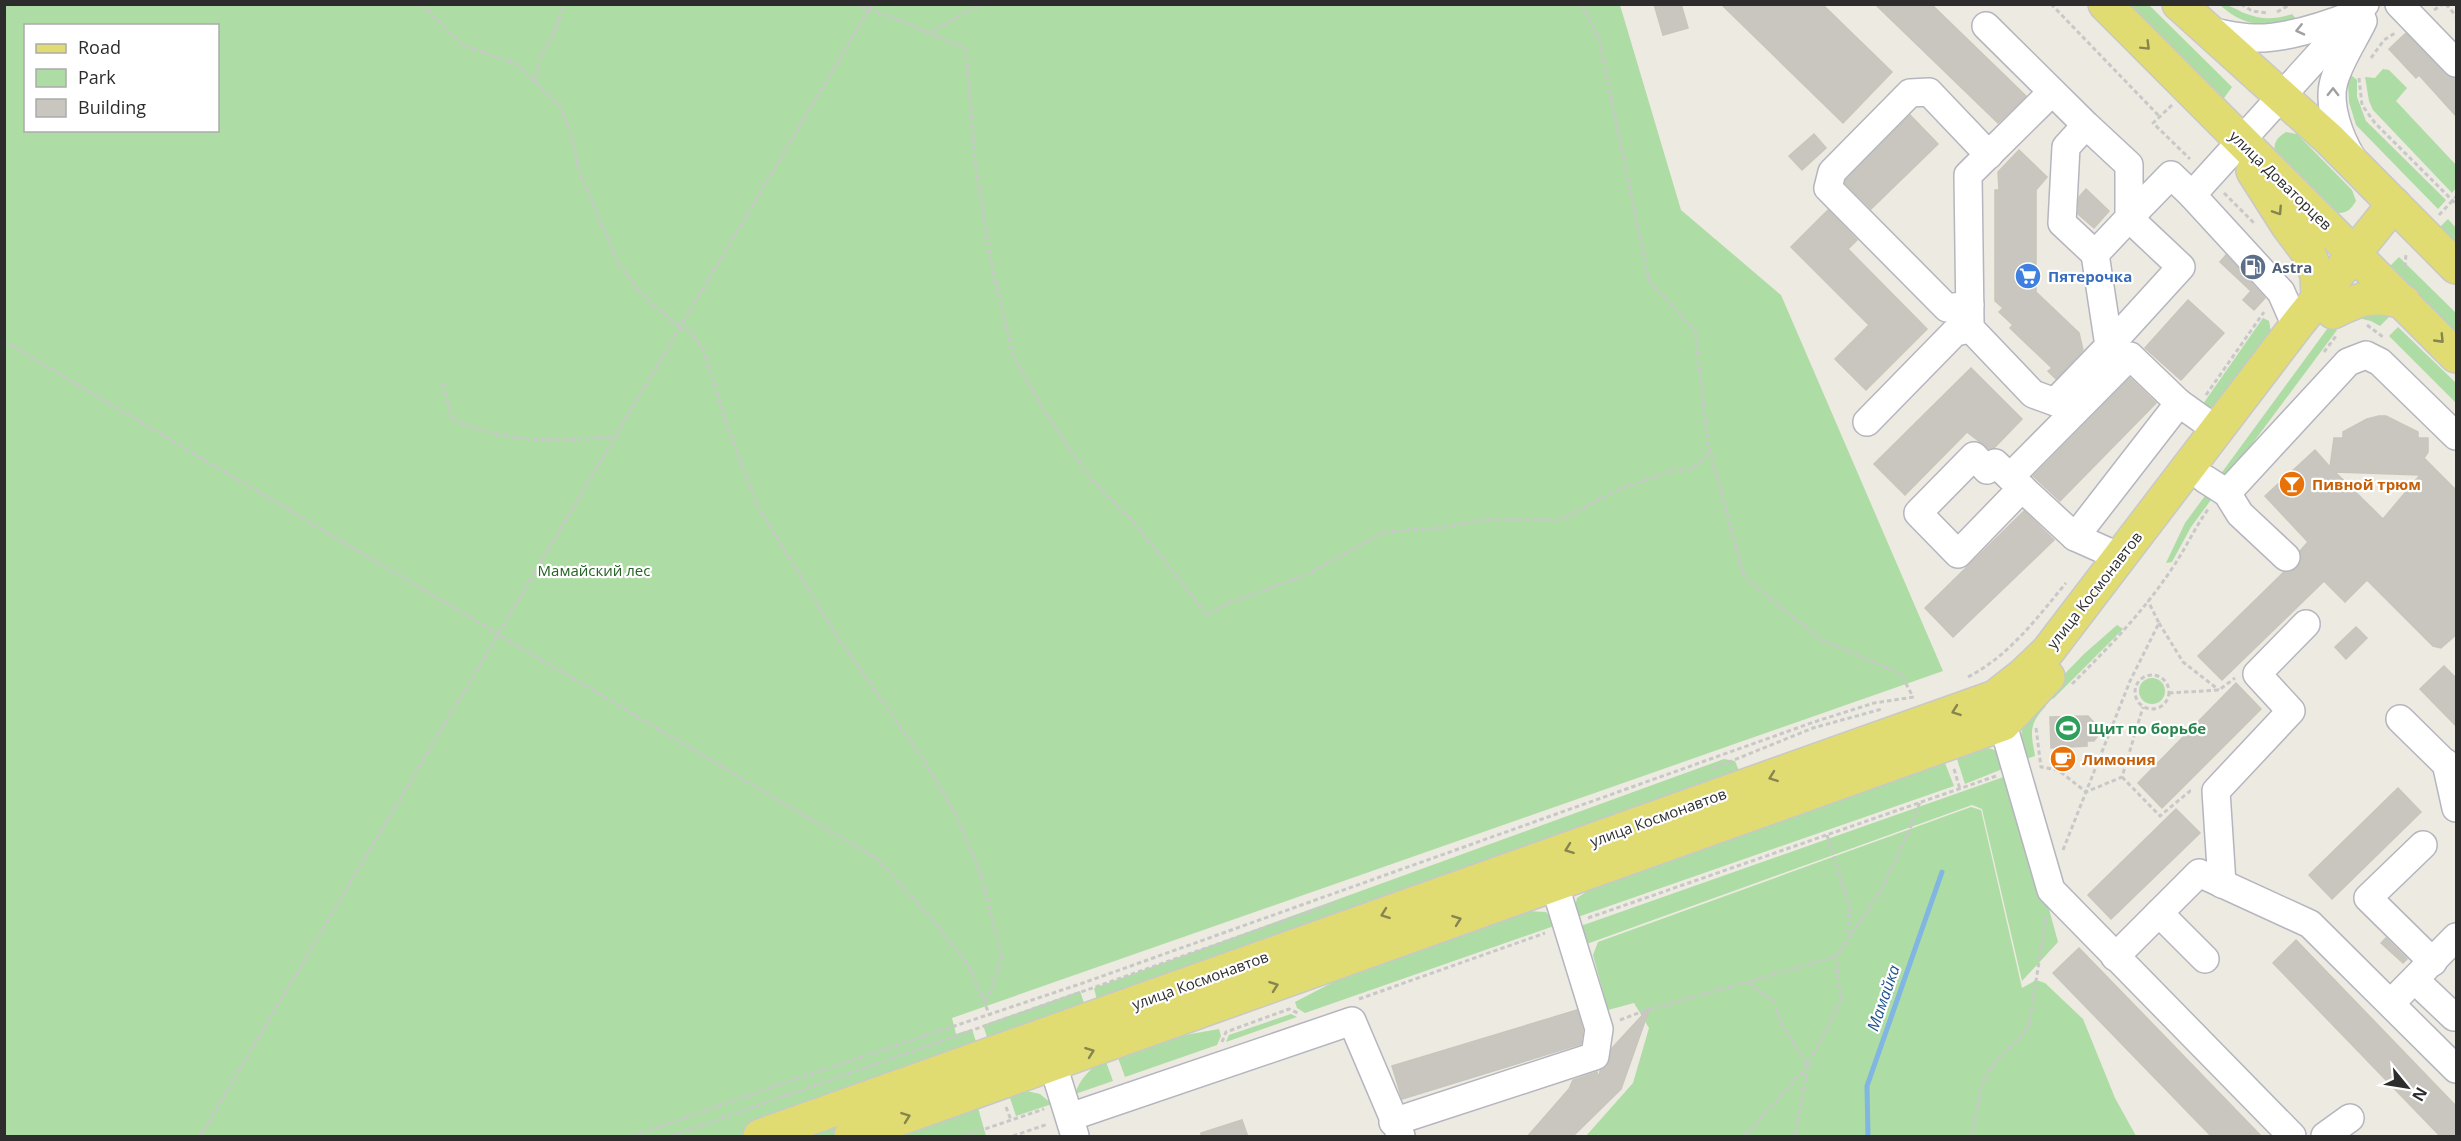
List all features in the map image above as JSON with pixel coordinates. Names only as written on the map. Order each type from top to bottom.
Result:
[{"type":"main road","name":"улица Доваторцев","points":[[2105,4],[2241,141],[2364,252],[2404,302],[2457,356]]},
{"type":"main road","points":[[2179,4],[2357,167],[2457,267]]},
{"type":"main road","points":[[2241,141],[2257,179],[2309,254],[2338,315]]},
{"type":"main road","points":[[2338,315],[2364,252],[2402,212]]},
{"type":"main road","points":[[2338,315],[2357,300],[2370,297],[2382,296],[2404,302]]},
{"type":"main road","name":"улица Космонавтов","points":[[760,1137],[1999,710],[2023,675],[2048,651],[2296,326],[2338,315]]},
{"type":"main road","name":"улица Космонавтов","points":[[851,1137],[1554,886],[1999,710],[2065,661],[2218,487],[2338,315]]},
{"type":"street","points":[[2399,4],[2457,63]]},
{"type":"street","points":[[2192,195],[2364,8]]},
{"type":"street","points":[[2207,31],[2254,38],[2267,37],[2312,28],[2364,8]]},
{"type":"street","points":[[2357,167],[2344,144],[2333,104],[2333,83],[2364,8]]},
{"type":"street","points":[[1986,26],[2129,165],[2129,218],[2181,267],[2055,402],[2033,394],[1970,317],[1947,308],[1828,188],[1832,172],[1910,93],[1929,92],[1989,155]]},
{"type":"street","points":[[1867,422],[1970,317],[1968,175],[2052,92]]},
{"type":"street","points":[[2086,125],[2066,147],[2062,223],[2095,255],[2109,346]]},
{"type":"street","points":[[2095,255],[2170,175],[2192,195],[2281,292],[2296,326]]},
{"type":"street","points":[[2286,557],[2240,514],[2218,487],[2348,362],[2366,355],[2380,362],[2457,436]]},
{"type":"street","points":[[2120,556],[2075,537],[2016,483],[2130,356],[2179,403],[2217,430]]},
{"type":"street","points":[[2075,537],[2179,403]]},
{"type":"street","points":[[2222,884],[2216,791],[2291,711],[2257,674],[2306,624]]},
{"type":"street","points":[[1999,710],[2049,881],[2115,957],[2292,1137]]},
{"type":"street","points":[[2400,719],[2451,768],[2457,808]]},
{"type":"street","points":[[2423,845],[2368,898],[2424,971],[2454,1017]]},
{"type":"street","points":[[2115,957],[2199,873],[2310,924],[2457,1070]]},
{"type":"street","points":[[1053,1065],[1070,1118],[1352,1021],[1397,1129],[1595,1056],[1599,1029],[1554,886]]},
{"type":"street","points":[[2159,913],[2205,959]]},
{"type":"street","points":[[2391,1003],[2457,937]]},
{"type":"street","points":[[2325,1137],[2350,1118]]},
{"type":"path","points":[[422,4],[462,45],[514,63],[561,107],[572,136],[579,171],[619,265],[643,295],[671,320],[691,332],[704,352],[728,428],[758,505],[817,605],[923,759],[956,815],[979,869],[1002,956],[984,1004]]},
{"type":"path","points":[[535,82],[540,58],[557,27],[562,4]]},
{"type":"path","points":[[854,4],[966,49],[975,160],[982,206],[991,262],[1014,358],[1048,417],[1091,479],[1137,526],[1208,615],[1226,604],[1308,574],[1384,532],[1438,528],[1481,520],[1561,520],[1615,491],[1673,470],[1690,470],[1710,453]]},
{"type":"path","points":[[200,1137],[872,4]]},
{"type":"path","points":[[929,33],[980,4]]},
{"type":"path","points":[[1582,4],[1599,39],[1648,281],[1695,330],[1710,453],[1744,577],[1820,639],[1901,675],[1914,698]]},
{"type":"path","points":[[2051,4],[2160,117]]},
{"type":"path","points":[[2241,4],[2252,11],[2266,13],[2278,12],[2291,4]]},
{"type":"path","points":[[2446,4],[2457,16]]},
{"type":"path","points":[[2344,60],[2359,74],[2362,105],[2375,123],[2457,204]]},
{"type":"path","points":[[2321,356],[2338,315],[2370,326],[2389,343]]},
{"type":"path","points":[[4,341],[876,858],[932,918],[969,966],[990,1016]]},
{"type":"path","points":[[443,384],[452,419],[478,431],[516,439],[570,441],[616,436]]},
{"type":"path","points":[[2068,688],[2127,630],[2174,567],[2218,487]]},
{"type":"path","points":[[2066,592],[2073,583]]},
{"type":"path","points":[[2148,601],[2183,662],[2219,690]]},
{"type":"path","points":[[1972,1137],[1981,1087],[1987,1074],[1998,1058],[2017,1041],[2029,1025],[2049,881],[2130,681],[2159,623]]},
{"type":"path","points":[[2169,693],[2219,690],[2244,672],[2257,674]]},
{"type":"path","points":[[2154,674],[2165,682],[2169,693],[2166,700],[2159,707],[2151,709],[2143,707],[2135,696],[2137,683],[2142,678],[2154,674]]},
{"type":"path","points":[[2130,681],[2137,683]]},
{"type":"path","points":[[633,1137],[788,1082],[990,1016],[1814,722],[1874,703],[1920,696]]},
{"type":"path","points":[[2122,777],[2143,707]]},
{"type":"path","points":[[1712,769],[1813,728],[1886,708]]},
{"type":"path","points":[[2038,720],[2035,729],[2042,767],[2058,770],[2086,792]]},
{"type":"path","points":[[1356,1000],[2017,769]]},
{"type":"path","points":[[2086,792],[2122,777]]},
{"type":"path","points":[[2122,777],[2160,816],[2190,791],[2216,791]]},
{"type":"path","points":[[1745,1137],[1808,1065],[1841,1001],[1836,957],[1848,936],[1880,892],[1920,802]]},
{"type":"path","points":[[1827,835],[1850,908],[1848,936]]},
{"type":"path","points":[[671,1137],[1344,899]]},
{"type":"path","points":[[1599,1029],[1641,1012],[1836,957]]},
{"type":"path","points":[[1747,982],[1774,1001],[1782,1026],[1808,1065],[1795,1137]]},
{"type":"path","points":[[1231,1044],[1220,1047],[1226,1032],[1289,1010],[1307,1017],[1296,1021]]},
{"type":"path","points":[[964,1137],[1070,1118]]},
{"type":"path","points":[[1013,1137],[1070,1118]]},
{"type":"green space","name":"Мамайский лес","points":[[5,5],[1620,5],[1681,210],[1781,295],[1943,671],[952,1018],[956,1034],[972,1029],[978,1048],[971,1083],[986,1136],[5,1136]]},
{"type":"green space","points":[[2126,5],[2149,5],[2232,87],[2224,98],[2220,98]]},
{"type":"green space","points":[[2220,5],[2230,6],[2247,14],[2264,18],[2292,14],[2298,21],[2256,24],[2229,13]]},
{"type":"green space","points":[[2383,69],[2389,70],[2407,88],[2396,101],[2456,165],[2456,188],[2452,193],[2373,110],[2365,77],[2375,78]]},
{"type":"green space","points":[[2351,75],[2357,80],[2357,97],[2366,121],[2446,200],[2438,209],[2356,125],[2349,102],[2348,83]]},
{"type":"green space","points":[[2286,132],[2297,134],[2352,190],[2356,201],[2349,210],[2338,213],[2275,153],[2276,141]]},
{"type":"green space","points":[[2448,219],[2456,228],[2456,243],[2440,227]]},
{"type":"green space","points":[[2399,257],[2456,313],[2456,333],[2391,268]]},
{"type":"green space","points":[[2382,311],[2389,317],[2380,326],[2358,318]]},
{"type":"green space","points":[[2263,318],[2269,321],[2271,332],[2213,407],[2205,407],[2203,404]]},
{"type":"green space","points":[[2330,325],[2337,330],[2223,483],[2217,479]]},
{"type":"green space","points":[[2398,327],[2456,383],[2456,403],[2389,336]]},
{"type":"green space","points":[[2210,489],[2216,493],[2191,527],[2172,562],[2166,563],[2185,523]]},
{"type":"green space","points":[[2117,625],[2123,629],[2053,699],[2047,692],[2084,654]]},
{"type":"green space","points":[[2152,678],[2161,682],[2165,691],[2161,700],[2152,704],[2143,700],[2139,691],[2143,682]]},
{"type":"green space","points":[[2040,700],[2046,706],[2036,718],[2032,729],[2035,756],[2023,760],[2021,734]]},
{"type":"green space","points":[[1988,748],[1998,751],[2010,766],[1965,784],[1956,756]]},
{"type":"green space","points":[[1724,759],[1735,761],[1739,771],[1098,1004],[1094,988]]},
{"type":"green space","points":[[1945,763],[1954,786],[1572,919],[1577,898],[1592,888]]},
{"type":"green space","points":[[2012,774],[2058,942],[2022,981],[1982,809],[1972,805],[1581,946],[1575,928]]},
{"type":"green space","points":[[1971,807],[1981,810],[2022,988],[2036,980],[2045,983],[2083,1019],[2115,1098],[2136,1136],[1586,1136],[1633,1083],[1649,1028],[1634,1003],[1608,1010],[1593,955],[1598,942]]},
{"type":"green space","points":[[1527,911],[1546,912],[1557,925],[1305,1013],[1297,1008],[1295,1002],[1343,977]]},
{"type":"green space","points":[[1080,991],[1086,1009],[989,1043],[983,1025]]},
{"type":"green space","points":[[1291,1014],[1297,1017],[1226,1042],[1229,1035]]},
{"type":"green space","points":[[1219,1029],[1221,1036],[1217,1045],[1125,1077],[1117,1055],[1163,1039]]},
{"type":"green space","points":[[1105,1059],[1113,1081],[1075,1094],[1087,1074]]},
{"type":"green space","points":[[1022,1090],[1040,1094],[1052,1104],[1016,1116],[1008,1092]]},
{"type":"building","points":[[1654,4],[1681,4],[1688,28],[1663,35]]},
{"type":"building","points":[[1721,4],[1822,4],[1892,72],[1843,123]]},
{"type":"building","points":[[1875,4],[1931,4],[2026,96],[1998,123]]},
{"type":"building","points":[[2406,33],[2445,74],[2457,78],[2457,117],[2419,75],[2416,78],[2389,49]]},
{"type":"building","points":[[1910,115],[1938,144],[1871,209],[1845,183],[1846,180]]},
{"type":"building","points":[[1814,134],[1826,148],[1802,170],[1789,156]]},
{"type":"building","points":[[2019,150],[2047,177],[2036,190],[2036,292],[2079,333],[2083,350],[2056,379],[2048,371],[2052,368],[2010,328],[2013,325],[1999,312],[2003,308],[1995,301],[1995,190],[1999,190],[1998,172]]},
{"type":"building","points":[[2086,189],[2109,211],[2094,228],[2078,214],[2079,197]]},
{"type":"building","points":[[1828,210],[1857,240],[1848,249],[1927,329],[1866,390],[1835,359],[1869,325],[1791,247]]},
{"type":"building","points":[[2226,255],[2265,298],[2254,310],[2243,300],[2251,291],[2220,262]]},
{"type":"building","points":[[2188,300],[2224,333],[2181,380],[2145,348]]},
{"type":"building","points":[[1971,368],[2022,419],[1994,448],[1989,449],[1967,432],[1905,495],[1874,464]]},
{"type":"building","points":[[2130,378],[2156,403],[2060,501],[2033,476]]},
{"type":"building","points":[[2386,416],[2418,432],[2418,438],[2428,438],[2428,452],[2424,458],[2457,491],[2457,634],[2441,648],[2433,646],[2367,580],[2345,602],[2324,581],[2222,680],[2198,656],[2284,572],[2297,568],[2301,560],[2300,551],[2308,542],[2265,496],[2315,450],[2330,467],[2334,438],[2343,438],[2343,432],[2367,419]],"holes":[[[2335,472],[2420,475],[2383,519]]]},
{"type":"building","points":[[2024,511],[2054,540],[1953,637],[1925,608]]},
{"type":"building","points":[[2356,627],[2367,638],[2346,659],[2335,647]]},
{"type":"building","points":[[2444,666],[2457,679],[2457,727],[2420,689]]},
{"type":"building","points":[[2236,683],[2261,709],[2162,808],[2138,783]]},
{"type":"building","points":[[2088,716],[2099,728],[2099,734],[2094,741],[2087,741],[2087,746],[2051,748],[2050,717]]},
{"type":"building","points":[[2398,788],[2421,812],[2332,899],[2309,875]]},
{"type":"building","points":[[2176,809],[2200,833],[2111,919],[2088,895]]},
{"type":"building","points":[[2386,938],[2407,959],[2403,963],[2381,943]]},
{"type":"building","points":[[2296,940],[2457,1107],[2457,1137],[2441,1137],[2273,963]]},
{"type":"building","points":[[2079,948],[2262,1137],[2212,1137],[2053,973]]},
{"type":"building","points":[[1650,1007],[1621,1089],[1572,1137],[1527,1137],[1569,1089],[1573,1080],[1597,1072],[1599,1078],[1600,1071],[1607,1067],[1612,1048]]},
{"type":"building","points":[[1577,1010],[1583,1030],[1581,1044],[1402,1099],[1392,1066]]},
{"type":"building","points":[[1242,1120],[1248,1137],[1201,1137],[1201,1133]]},
{"type":"waterway","name":"Мамайка","points":[[1868,1136],[1867,1086],[1942,872]]},
{"type":"place","name":"Astra","points":[[2253,267]]},
{"type":"place","name":"Пятерочка","points":[[2028,276]]},
{"type":"place","name":"Пивной трюм","points":[[2292,484]]},
{"type":"place","name":"Щит по борьбе","points":[[2068,728]]},
{"type":"place","name":"Лимония","points":[[2063,759]]}]
